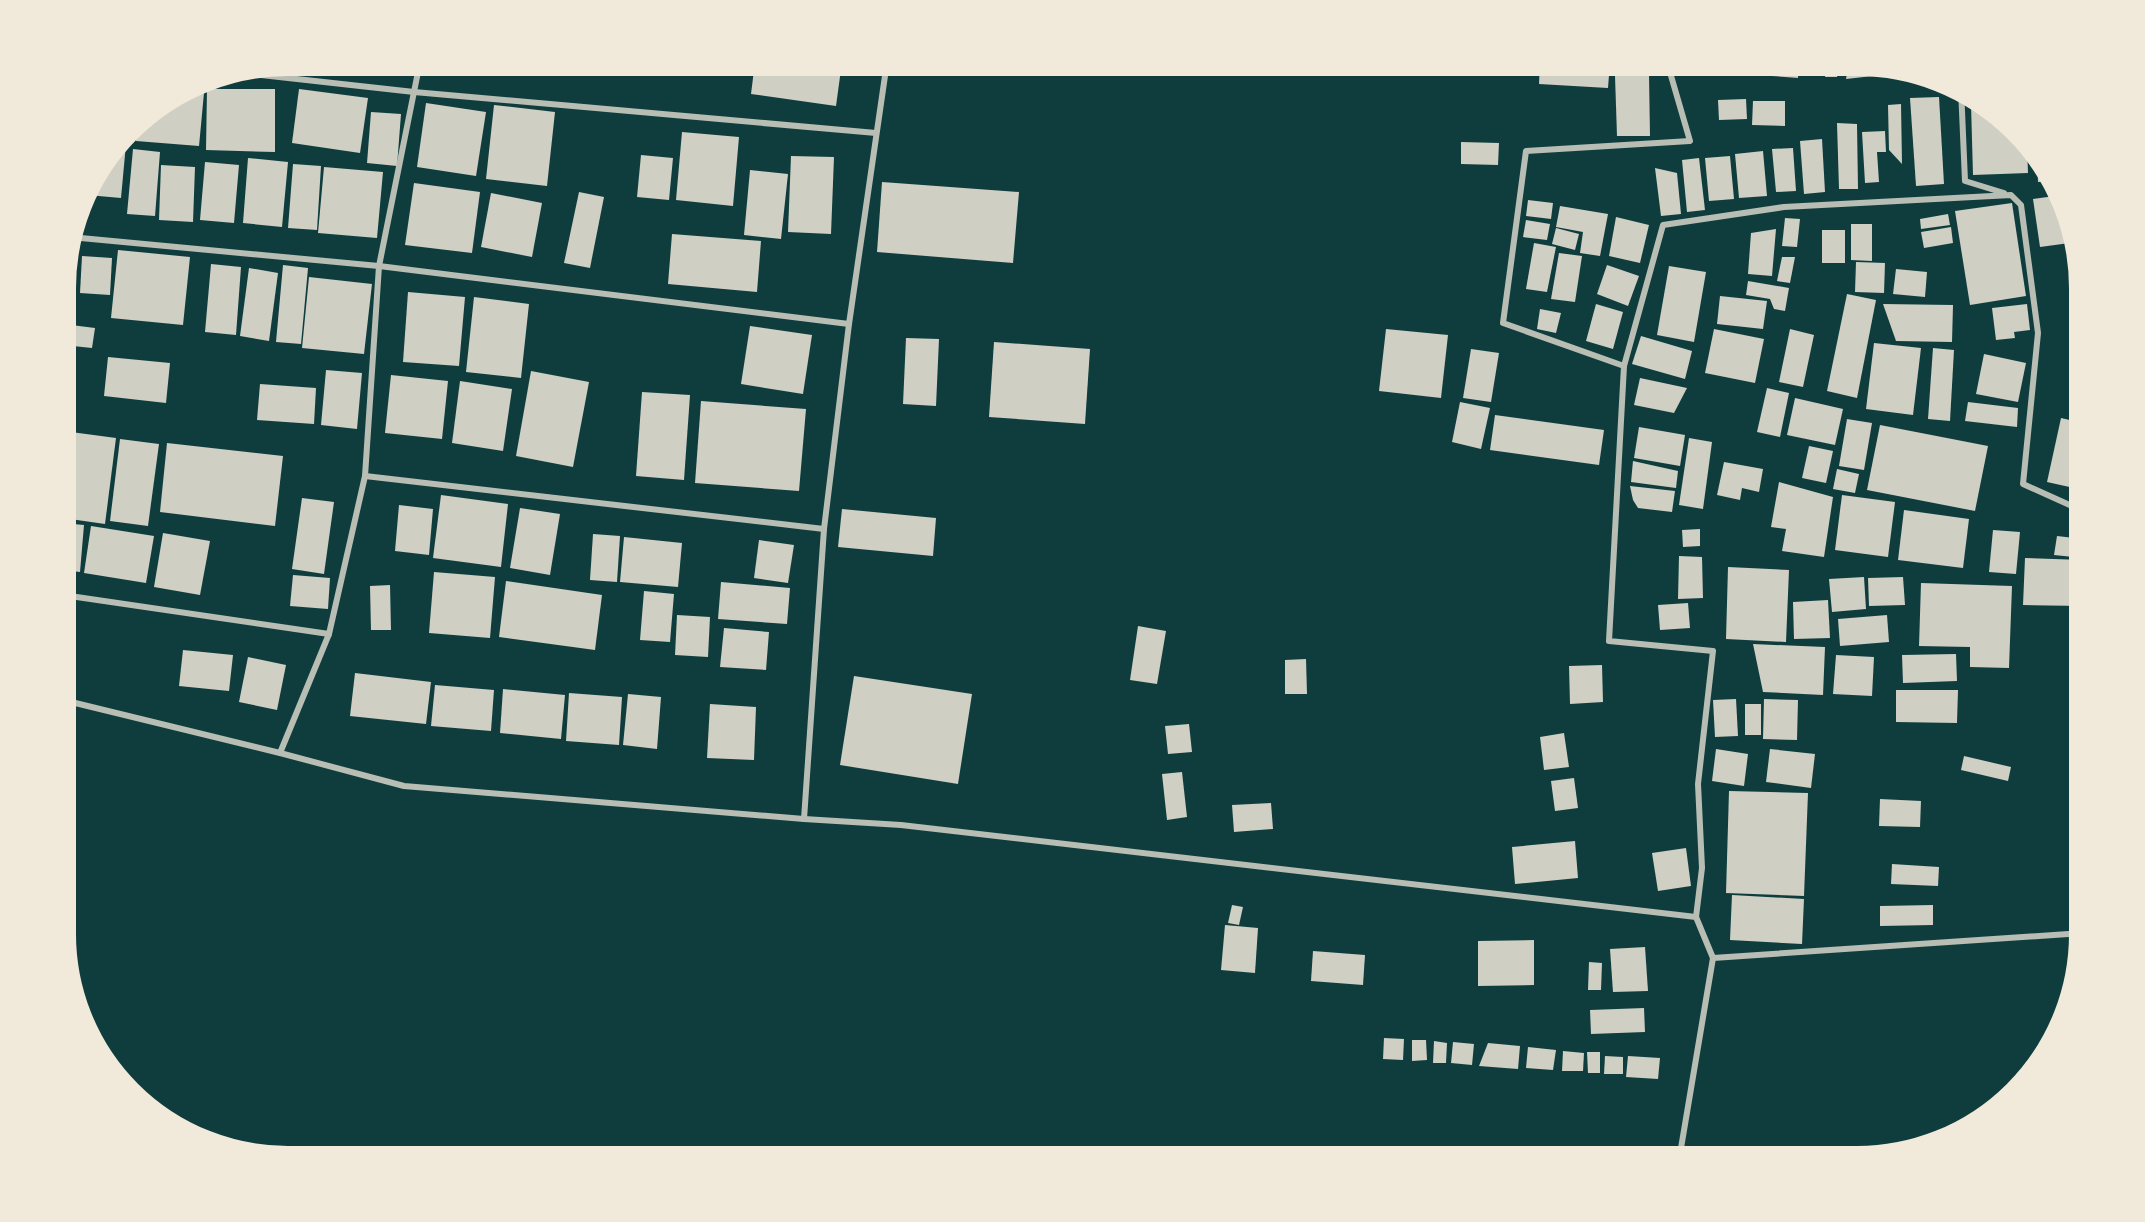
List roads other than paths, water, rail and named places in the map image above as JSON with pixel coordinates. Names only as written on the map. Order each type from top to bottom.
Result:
[{"type":"street","points":[[280,753],[329,634],[365,476],[379,266],[418,72]]},
{"type":"street","points":[[804,819],[824,529],[849,324],[885,72]]},
{"type":"street","points":[[1624,366],[1503,323],[1526,151],[1690,141],[1670,72]]},
{"type":"street","points":[[256,75],[414,92],[876,133]]},
{"type":"street","points":[[1961,99],[1965,181],[2011,195],[2021,205],[2038,333],[2023,484],[2073,506]]},
{"type":"street","points":[[1681,1150],[1713,958],[1696,917],[1702,868],[1698,784],[1713,651],[1609,641],[1624,366],[1663,225],[1784,207],[2011,195]]},
{"type":"street","points":[[78,238],[379,266],[849,324]]},
{"type":"street","points":[[365,476],[824,529]]},
{"type":"street","points":[[72,596],[329,634]]},
{"type":"street","points":[[72,702],[404,786],[901,825],[1696,917]]},
{"type":"street","points":[[1713,958],[2073,934]]}]
